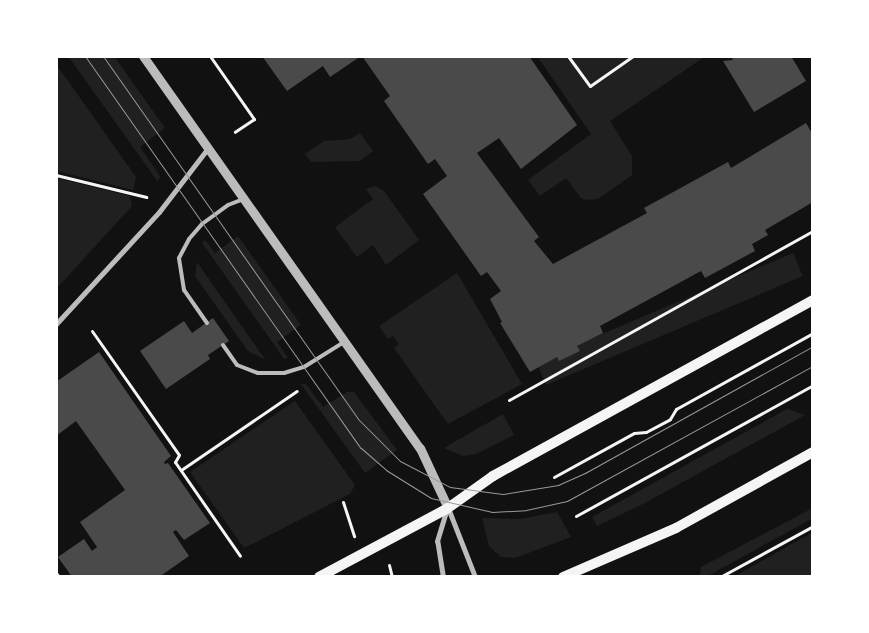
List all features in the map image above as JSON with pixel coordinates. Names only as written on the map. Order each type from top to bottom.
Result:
[{"type":"main road","points":[[319,577],[448,508],[508,468],[813,300]]},
{"type":"main road","points":[[563,577],[676,528],[813,452]]},
{"type":"street","points":[[143,56],[420,448],[448,508],[475,577]]},
{"type":"street","points":[[56,324],[159,212],[208,148]]},
{"type":"street","points":[[442,577],[437,541],[448,508]]},
{"type":"lane","points":[[207,323],[184,290],[180,258],[189,239],[202,224],[228,205],[244,200]]},
{"type":"lane","points":[[223,345],[237,365],[258,373],[284,373],[304,368],[344,342]]},
{"type":"path","points":[[210,56],[254,119],[235,132]]},
{"type":"path","points":[[568,56],[590,86],[633,56]]},
{"type":"path","points":[[56,175],[146,197]]},
{"type":"path","points":[[509,400],[813,232]]},
{"type":"path","points":[[92,331],[179,455],[175,462],[240,556]]},
{"type":"path","points":[[554,477],[634,433],[646,432],[670,419],[676,409],[813,333]]},
{"type":"path","points":[[576,516],[813,385]]},
{"type":"path","points":[[180,470],[297,391]]},
{"type":"path","points":[[343,502],[353,531]]},
{"type":"path","points":[[720,577],[813,526]]},
{"type":"path","points":[[389,564],[392,577]]},
{"type":"path","points":[[56,573],[59,577]]},
{"type":"shaded area","points":[[68,56],[114,56],[165,128],[140,147],[160,176],[158,182]]},
{"type":"shaded area","points":[[537,56],[706,56],[610,121],[632,156],[632,175],[598,199],[587,200],[581,198],[566,178],[540,196],[528,180],[591,134]]},
{"type":"shaded area","points":[[56,64],[136,177],[133,190],[56,171]]},
{"type":"shaded area","points":[[360,133],[373,151],[360,161],[311,162],[305,154],[324,141],[350,139]]},
{"type":"shaded area","points":[[56,178],[130,196],[132,206],[56,289]]},
{"type":"shaded area","points":[[375,186],[384,191],[419,240],[386,265],[373,245],[357,257],[335,227],[373,199],[366,189]]},
{"type":"shaded area","points":[[238,236],[301,325],[277,342],[288,358],[284,359],[202,243],[205,240],[215,253]]},
{"type":"shaded area","points":[[793,253],[803,276],[546,385],[536,362]]},
{"type":"shaded area","points":[[197,262],[266,360],[248,351],[195,276]]},
{"type":"shaded area","points":[[457,273],[522,384],[448,424],[394,348],[399,344],[393,336],[388,339],[379,326]]},
{"type":"shaded area","points":[[301,384],[306,384],[323,407],[347,392],[354,392],[397,450],[365,473]]},
{"type":"shaded area","points":[[295,401],[355,485],[350,494],[244,548],[190,472]]},
{"type":"shaded area","points":[[787,409],[805,415],[645,503],[597,526],[592,517]]},
{"type":"shaded area","points":[[503,414],[514,435],[476,454],[463,456],[444,448]]},
{"type":"shaded area","points":[[813,508],[813,518],[706,577],[700,577],[701,567]]},
{"type":"shaded area","points":[[557,512],[571,537],[515,558],[501,557],[489,546],[482,518],[520,519]]},
{"type":"shaded area","points":[[813,532],[813,577],[735,576]]},
{"type":"building","points":[[262,56],[361,56],[330,77],[323,66],[287,91]]},
{"type":"building","points":[[362,56],[529,56],[577,125],[521,169],[499,138],[477,153],[539,237],[534,241],[553,264],[647,213],[644,208],[728,162],[731,168],[806,123],[813,135],[813,202],[765,230],[768,235],[752,244],[755,251],[705,278],[701,271],[600,326],[603,333],[577,346],[580,351],[559,361],[557,357],[530,372],[500,323],[502,322],[490,299],[501,291],[487,272],[481,276],[423,194],[447,176],[435,159],[428,164],[384,101],[390,96]]},
{"type":"building","points":[[731,56],[791,56],[806,81],[754,112],[723,61],[733,60]]},
{"type":"building","points":[[213,318],[229,341],[208,355],[210,359],[166,389],[140,351],[184,321],[192,333]]},
{"type":"building","points":[[99,352],[171,456],[164,462],[165,464],[168,463],[210,523],[184,540],[176,530],[173,532],[189,556],[159,577],[72,577],[58,557],[84,539],[92,551],[97,547],[80,522],[125,490],[76,421],[56,436],[56,382]]},
{"type":"tram line","points":[[85,56],[361,448],[386,470],[431,498],[492,512],[526,510],[567,501],[813,366]]},
{"type":"tram line","points":[[103,56],[359,420],[400,461],[450,487],[503,494],[558,485],[585,473],[813,346]]}]
